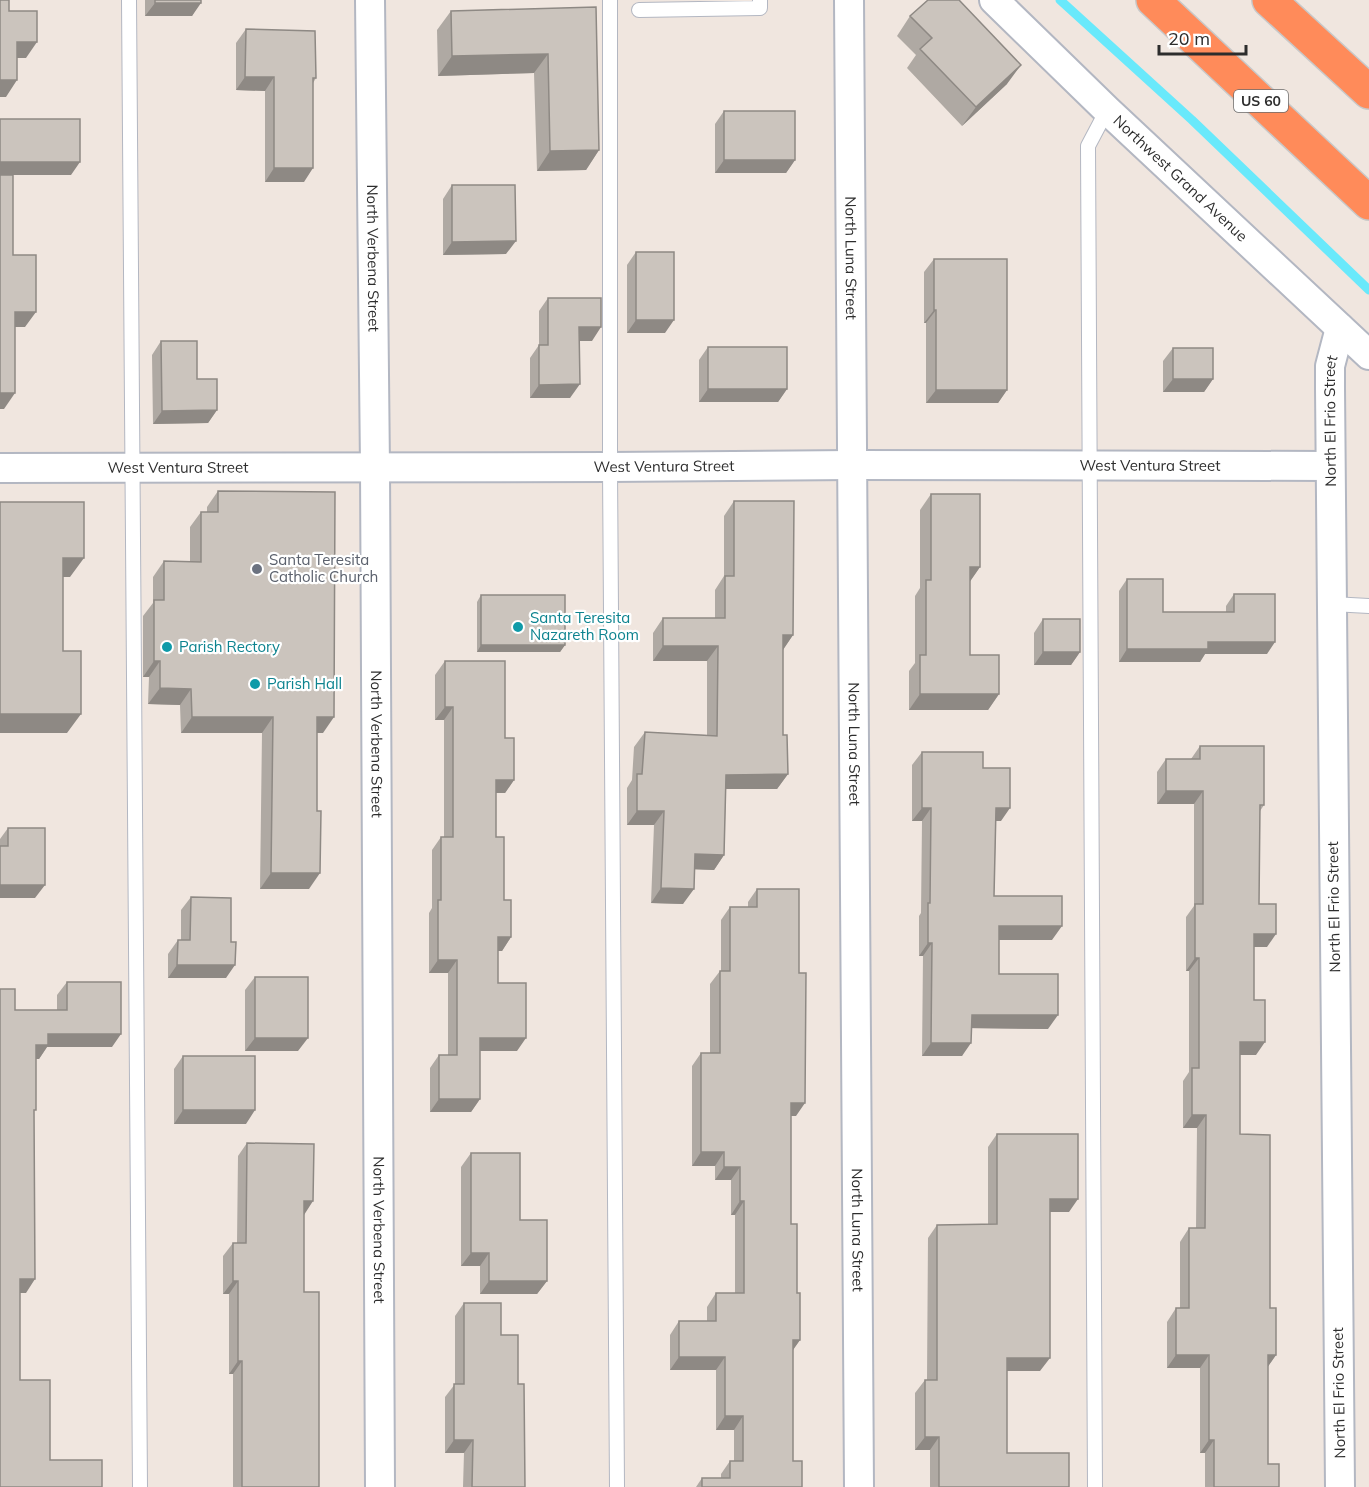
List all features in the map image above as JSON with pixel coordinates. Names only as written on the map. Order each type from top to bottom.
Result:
[{"type":"highway","name":"US 60","points":[[1153,0],[1369,203]]},
{"type":"highway","points":[[1269,0],[1369,92]]},
{"type":"street","name":"North Verbena Street","points":[[370,0],[375,467],[380,1487]]},
{"type":"street","name":"North Luna Street","points":[[849,0],[859,1487]]},
{"type":"street","name":"Northwest Grand Avenue","points":[[994,0],[1107,111],[1369,355]]},
{"type":"street","name":"North El Frio Street","points":[[1340,328],[1330,366],[1340,1487]]},
{"type":"street","name":"West Ventura Street","points":[[0,468],[1330,466]]},
{"type":"lane","points":[[129,0],[140,1487]]},
{"type":"lane","points":[[610,0],[610,467],[617,1487]]},
{"type":"lane","points":[[639,10],[760,8],[760,0]]},
{"type":"lane","points":[[1095,1487],[1088,146],[1107,111]]},
{"type":"lane","points":[[1332,604],[1369,606]]},
{"type":"building","points":[[0,0],[9,0],[9,11],[37,11],[37,42],[17,42],[17,80],[0,80]]},
{"type":"building","points":[[155,0],[201,0],[201,3],[155,3]]},
{"type":"building","points":[[928,0],[959,0],[1021,65],[976,107],[920,49],[932,38],[910,16]]},
{"type":"building","points":[[596,7],[599,150],[550,151],[548,54],[452,56],[451,11]]},
{"type":"building","points":[[246,29],[315,31],[313,168],[274,168],[274,77],[245,77]]},
{"type":"building","points":[[724,111],[795,111],[795,160],[724,160]]},
{"type":"building","points":[[0,119],[80,119],[80,162],[0,162]]},
{"type":"building","points":[[0,175],[13,175],[13,255],[36,255],[36,312],[15,312],[15,393],[0,393]]},
{"type":"building","points":[[452,185],[515,185],[516,241],[452,242]]},
{"type":"building","points":[[636,252],[674,252],[674,320],[636,320]]},
{"type":"building","points":[[934,259],[1007,259],[1007,390],[936,390]]},
{"type":"building","points":[[548,298],[601,298],[601,327],[579,327],[580,384],[539,385],[539,345],[548,345]]},
{"type":"building","points":[[161,341],[197,341],[197,379],[217,379],[217,410],[162,411]]},
{"type":"building","points":[[708,347],[787,347],[787,389],[708,389]]},
{"type":"building","points":[[1173,348],[1213,348],[1213,379],[1173,379]]},
{"type":"building","points":[[218,491],[335,492],[334,717],[317,717],[317,811],[321,811],[320,873],[271,873],[273,717],[192,717],[191,689],[160,688],[160,661],[154,661],[154,600],[164,600],[164,561],[201,562],[201,512],[218,512]]},
{"type":"building","points":[[931,494],[980,494],[980,567],[970,567],[970,655],[999,655],[999,694],[920,694],[920,655],[926,655],[926,580],[931,580]]},
{"type":"building","points":[[734,501],[794,501],[793,635],[783,635],[783,735],[787,735],[788,774],[726,775],[724,855],[695,854],[694,889],[661,888],[664,811],[637,811],[637,774],[642,774],[645,732],[717,736],[718,646],[663,646],[663,618],[725,618],[725,576],[734,576]]},
{"type":"building","points":[[0,502],[84,502],[84,558],[63,558],[63,651],[81,651],[81,714],[0,714]]},
{"type":"building","points":[[1127,579],[1163,579],[1163,612],[1234,612],[1234,594],[1275,594],[1275,642],[1208,642],[1208,649],[1127,649]]},
{"type":"building","name":"Santa Teresita Nazareth Room","points":[[481,595],[565,595],[565,645],[481,645]]},
{"type":"building","points":[[1043,619],[1080,619],[1080,652],[1043,652]]},
{"type":"building","points":[[445,661],[505,661],[505,738],[514,738],[514,780],[496,780],[496,837],[504,837],[504,900],[511,900],[511,937],[498,937],[498,983],[526,983],[526,1038],[480,1038],[480,1099],[439,1099],[439,1055],[457,1055],[457,960],[438,960],[441,837],[453,837],[453,707],[445,707]]},
{"type":"building","points":[[1200,746],[1264,746],[1264,805],[1260,805],[1259,904],[1276,904],[1276,934],[1254,934],[1254,1000],[1265,1000],[1265,1042],[1240,1042],[1240,1134],[1270,1135],[1270,1308],[1276,1308],[1276,1355],[1268,1355],[1268,1464],[1279,1464],[1279,1487],[1214,1487],[1214,1440],[1209,1440],[1209,1355],[1176,1355],[1176,1308],[1189,1308],[1189,1228],[1205,1228],[1206,1115],[1192,1115],[1192,1068],[1199,1068],[1199,958],[1195,958],[1195,904],[1203,904],[1203,791],[1166,791],[1166,759],[1200,759]]},
{"type":"building","points":[[922,752],[983,752],[983,768],[1010,768],[1010,808],[996,808],[994,896],[1062,896],[1062,926],[999,926],[999,974],[1058,974],[1058,1015],[972,1015],[971,1043],[931,1043],[932,943],[928,943],[928,903],[930,903],[931,808],[922,808]]},
{"type":"building","points":[[8,828],[45,828],[45,885],[0,885],[0,846],[8,846]]},
{"type":"building","points":[[757,889],[799,889],[799,973],[806,973],[805,1103],[791,1103],[791,1224],[797,1224],[797,1293],[800,1293],[800,1340],[793,1340],[793,1461],[802,1461],[802,1487],[702,1487],[702,1478],[730,1478],[730,1461],[743,1461],[743,1416],[725,1416],[725,1357],[679,1357],[679,1321],[716,1321],[716,1293],[744,1293],[744,1201],[740,1201],[740,1167],[724,1167],[724,1152],[701,1152],[701,1053],[720,1053],[720,971],[730,971],[730,907],[757,907]]},
{"type":"building","points":[[191,897],[231,898],[231,942],[236,942],[235,965],[177,965],[178,940],[190,940]]},
{"type":"building","points":[[255,977],[308,977],[308,1038],[255,1038]]},
{"type":"building","points":[[67,982],[121,982],[121,1034],[48,1034],[48,1045],[36,1045],[35,1279],[20,1279],[20,1380],[50,1380],[50,1460],[102,1460],[102,1487],[0,1487],[0,989],[15,989],[15,1010],[67,1010]]},
{"type":"building","points":[[183,1056],[255,1056],[255,1110],[183,1110]]},
{"type":"building","points":[[997,1134],[1078,1134],[1078,1199],[1050,1199],[1050,1358],[1007,1358],[1007,1453],[1069,1453],[1069,1487],[939,1487],[939,1437],[925,1437],[925,1380],[937,1380],[937,1225],[997,1224]]},
{"type":"building","points":[[247,1143],[314,1144],[313,1201],[304,1201],[304,1292],[319,1292],[319,1487],[242,1487],[242,1361],[238,1361],[238,1281],[233,1281],[233,1243],[246,1243]]},
{"type":"building","points":[[471,1153],[520,1153],[520,1220],[547,1220],[547,1281],[489,1281],[489,1253],[471,1253]]},
{"type":"building","points":[[464,1303],[501,1303],[501,1335],[518,1335],[518,1384],[524,1384],[525,1487],[472,1487],[473,1440],[454,1440],[454,1384],[464,1384]]},
{"type":"waterway","points":[[1060,0],[1192,120],[1369,290]]},
{"type":"place","name":"Santa Teresita Catholic Church","points":[[257,569]]},
{"type":"place","name":"Santa Teresita Nazareth Room","points":[[518,627]]},
{"type":"place","name":"Parish Rectory","points":[[167,647]]},
{"type":"place","name":"Parish Hall","points":[[255,684]]}]
